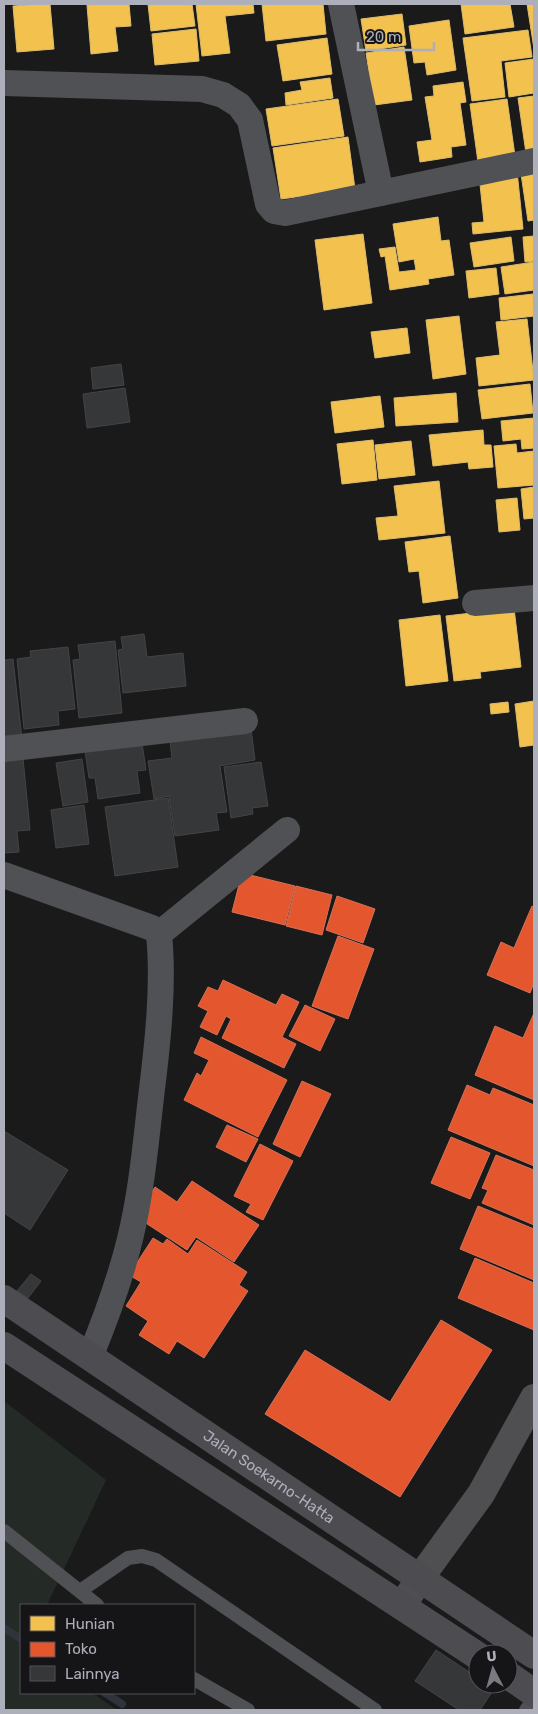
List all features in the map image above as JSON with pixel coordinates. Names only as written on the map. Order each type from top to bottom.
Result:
[{"type":"highway","name":"Jalan Soekarno-Hatta","points":[[4,1299],[534,1655]]},
{"type":"highway","points":[[4,1346],[468,1649]]},
{"type":"highway","points":[[518,1682],[534,1693]]},
{"type":"street","points":[[341,4],[381,192]]},
{"type":"street","points":[[4,84],[167,88],[209,91],[223,95],[239,105],[250,120],[268,204],[274,210],[284,213],[534,161]]},
{"type":"street","points":[[475,603],[534,598]]},
{"type":"street","points":[[4,749],[245,721]]},
{"type":"street","points":[[159,934],[287,830]]},
{"type":"street","points":[[4,874],[152,928],[159,934],[158,1042],[141,1183],[130,1238],[112,1304],[90,1357]]},
{"type":"street","points":[[402,1606],[481,1494],[534,1398]]},
{"type":"lane","points":[[4,1531],[96,1604]]},
{"type":"lane","points":[[80,1591],[128,1558],[142,1556],[156,1560],[374,1710]]},
{"type":"lane","points":[[195,1680],[248,1710]]},
{"type":"lane","points":[[526,1710],[534,1699]]},
{"type":"shaded area","points":[[4,1401],[106,1480],[47,1604],[20,1604],[20,1694],[93,1694],[117,1710],[4,1710]]},
{"type":"building: Hunian","points":[[50,4],[54,49],[17,52],[13,6]]},
{"type":"building: Hunian","points":[[129,4],[131,26],[115,27],[118,51],[91,54],[87,5]]},
{"type":"building: Hunian","points":[[148,4],[192,4],[195,26],[151,31]]},
{"type":"building: Hunian","points":[[196,4],[253,4],[254,13],[225,16],[230,53],[202,56]]},
{"type":"building: Hunian","points":[[262,4],[323,4],[326,34],[266,41]]},
{"type":"building: Hunian","points":[[461,4],[510,4],[514,27],[465,34]]},
{"type":"building: Hunian","points":[[527,4],[534,4],[534,49]]},
{"type":"building: Hunian","points":[[402,14],[406,45],[366,51],[361,19]]},
{"type":"building: Hunian","points":[[449,20],[456,70],[427,75],[425,62],[414,63],[409,26]]},
{"type":"building: Hunian","points":[[196,29],[199,61],[155,65],[152,34]]},
{"type":"building: Hunian","points":[[528,30],[532,57],[501,61],[505,97],[472,101],[463,38]]},
{"type":"building: Hunian","points":[[327,38],[332,74],[283,81],[277,45]]},
{"type":"building: Hunian","points":[[404,47],[412,100],[374,105],[366,53]]},
{"type":"building: Hunian","points":[[534,59],[534,93],[509,97],[505,63]]},
{"type":"building: Hunian","points":[[330,78],[333,98],[286,105],[285,93],[302,90],[300,82]]},
{"type":"building: Hunian","points":[[463,82],[466,102],[460,103],[466,145],[451,147],[452,157],[420,162],[417,142],[432,140],[425,97],[434,96],[433,86]]},
{"type":"building: Hunian","points":[[534,96],[534,152],[526,153],[518,98]]},
{"type":"building: Hunian","points":[[338,99],[344,136],[272,146],[266,109]]},
{"type":"building: Hunian","points":[[507,99],[515,156],[478,162],[470,104]]},
{"type":"building: Hunian","points":[[348,137],[355,189],[281,199],[273,148]]},
{"type":"building: Hunian","points":[[534,165],[534,220],[528,221],[520,167]]},
{"type":"building: Hunian","points":[[517,171],[523,229],[473,234],[472,223],[484,222],[479,175]]},
{"type":"building: Hunian","points":[[438,217],[441,241],[449,240],[454,275],[428,279],[429,284],[390,290],[385,256],[381,257],[379,249],[395,247],[399,272],[416,270],[414,259],[399,262],[393,224]]},
{"type":"building: Hunian","points":[[363,234],[372,303],[324,310],[315,240]]},
{"type":"building: Hunian","points":[[534,236],[534,261],[525,262],[523,237]]},
{"type":"building: Hunian","points":[[511,237],[514,261],[474,267],[470,243]]},
{"type":"building: Hunian","points":[[534,262],[534,290],[505,294],[501,267]]},
{"type":"building: Hunian","points":[[496,268],[499,294],[469,298],[466,271]]},
{"type":"building: Hunian","points":[[533,294],[534,316],[501,320],[499,298]]},
{"type":"building: Hunian","points":[[459,316],[466,374],[433,379],[426,320]]},
{"type":"building: Hunian","points":[[527,319],[534,380],[479,386],[476,358],[500,355],[496,322]]},
{"type":"building: Hunian","points":[[407,328],[410,353],[375,358],[371,332]]},
{"type":"building: Hunian","points":[[530,384],[533,413],[482,419],[478,390]]},
{"type":"building: Hunian","points":[[456,393],[458,422],[396,426],[394,398]]},
{"type":"building: Hunian","points":[[380,396],[384,427],[335,433],[331,402]]},
{"type":"building: Hunian","points":[[534,418],[534,448],[522,449],[521,439],[503,441],[501,421]]},
{"type":"building: Hunian","points":[[483,430],[484,445],[491,445],[493,467],[469,469],[468,462],[433,466],[429,435]]},
{"type":"building: Hunian","points":[[373,440],[377,480],[342,484],[337,444]]},
{"type":"building: Hunian","points":[[411,441],[415,475],[379,479],[375,445]]},
{"type":"building: Hunian","points":[[516,444],[517,453],[534,451],[534,485],[498,488],[494,446]]},
{"type":"building: Hunian","points":[[439,481],[445,533],[379,540],[376,518],[398,516],[394,486]]},
{"type":"building: Hunian","points":[[534,487],[534,518],[524,519],[521,489]]},
{"type":"building: Hunian","points":[[517,498],[520,530],[499,532],[496,500]]},
{"type":"building: Hunian","points":[[450,536],[458,598],[423,603],[419,571],[409,572],[405,542]]},
{"type":"building: Hunian","points":[[514,608],[521,667],[480,672],[481,678],[454,681],[446,616]]},
{"type":"building: Hunian","points":[[440,615],[448,681],[406,686],[399,620]]},
{"type":"building: Hunian","points":[[534,701],[534,745],[520,747],[515,704]]},
{"type":"building: Hunian","points":[[508,702],[509,712],[491,714],[490,704]]},
{"type":"building: Toko","points":[[242,873],[295,886],[285,925],[232,912]]},
{"type":"building: Toko","points":[[296,886],[332,895],[322,935],[286,926]]},
{"type":"building: Toko","points":[[337,896],[375,909],[363,943],[326,930]]},
{"type":"building: Toko","points":[[532,906],[534,907],[534,983],[530,993],[487,975],[501,942],[514,948]]},
{"type":"building: Toko","points":[[338,936],[374,949],[348,1019],[312,1006]]},
{"type":"building: Toko","points":[[223,980],[276,1005],[282,994],[299,1002],[282,1037],[296,1044],[284,1068],[222,1038],[231,1019],[226,1016],[217,1035],[200,1027],[208,1011],[198,1006],[208,987],[218,991]]},
{"type":"building: Toko","points":[[305,1005],[335,1019],[320,1051],[289,1036]]},
{"type":"building: Toko","points":[[534,1013],[534,1100],[475,1075],[495,1026],[523,1038]]},
{"type":"building: Toko","points":[[201,1037],[287,1080],[258,1137],[184,1100],[197,1073],[201,1076],[209,1060],[194,1053]]},
{"type":"building: Toko","points":[[302,1081],[331,1094],[300,1157],[273,1144]]},
{"type":"building: Toko","points":[[467,1085],[490,1095],[493,1088],[534,1105],[534,1166],[448,1130]]},
{"type":"building: Toko","points":[[227,1125],[258,1139],[246,1162],[216,1147]]},
{"type":"building: Toko","points":[[451,1137],[490,1153],[470,1199],[431,1183]]},
{"type":"building: Toko","points":[[260,1144],[293,1161],[263,1220],[246,1212],[251,1204],[234,1196]]},
{"type":"building: Toko","points":[[496,1155],[534,1170],[534,1225],[482,1203],[488,1190],[482,1188]]},
{"type":"building: Toko","points":[[192,1181],[259,1225],[234,1262],[196,1237],[187,1250],[135,1216],[155,1187],[177,1202]]},
{"type":"building: Toko","points":[[478,1206],[534,1229],[534,1280],[460,1249]]},
{"type":"building: Toko","points":[[153,1238],[163,1244],[167,1239],[188,1254],[197,1240],[247,1272],[239,1285],[248,1291],[204,1358],[177,1341],[169,1354],[139,1335],[148,1321],[126,1306],[141,1282],[129,1275]]},
{"type":"building: Toko","points":[[475,1258],[534,1283],[534,1330],[458,1298]]},
{"type":"building: Toko","points":[[441,1320],[492,1350],[400,1497],[265,1414],[305,1350],[390,1402]]},
{"type":"building: Lainnya","points":[[121,364],[124,385],[93,389],[91,368]]},
{"type":"building: Lainnya","points":[[125,388],[130,422],[87,428],[83,394]]},
{"type":"building: Lainnya","points":[[144,634],[147,657],[183,653],[186,686],[123,693],[118,650],[123,649],[121,637]]},
{"type":"building: Lainnya","points":[[115,641],[122,713],[79,718],[73,660],[80,659],[78,645]]},
{"type":"building: Lainnya","points":[[68,647],[75,709],[58,711],[59,725],[24,729],[17,659],[31,657],[30,651]]},
{"type":"building: Lainnya","points":[[13,659],[22,739],[4,741],[4,660]]},
{"type":"building: Lainnya","points":[[251,729],[255,760],[220,766],[227,812],[216,813],[219,830],[175,836],[169,796],[154,799],[148,761],[172,758],[170,741]]},
{"type":"building: Lainnya","points":[[142,743],[146,770],[137,771],[140,793],[98,799],[95,778],[89,778],[85,751]]},
{"type":"building: Lainnya","points":[[23,758],[30,830],[17,831],[19,852],[4,853],[4,760]]},
{"type":"building: Lainnya","points":[[82,759],[88,802],[63,806],[56,763]]},
{"type":"building: Lainnya","points":[[261,762],[268,806],[252,808],[253,814],[231,818],[224,767]]},
{"type":"building: Lainnya","points":[[168,798],[178,867],[115,876],[105,807]]},
{"type":"building: Lainnya","points":[[84,805],[89,844],[56,848],[51,810]]},
{"type":"building: Lainnya","points":[[4,1131],[68,1170],[30,1230],[4,1213]]},
{"type":"building: Lainnya","points":[[31,1274],[41,1281],[28,1298],[17,1291]]},
{"type":"building: Lainnya","points":[[436,1650],[468,1671],[468,1694],[491,1694],[480,1710],[459,1710],[415,1681]]},
{"type":"waterway","points":[[4,1628],[20,1638]]},
{"type":"waterway","points":[[107,1694],[122,1704]]}]
